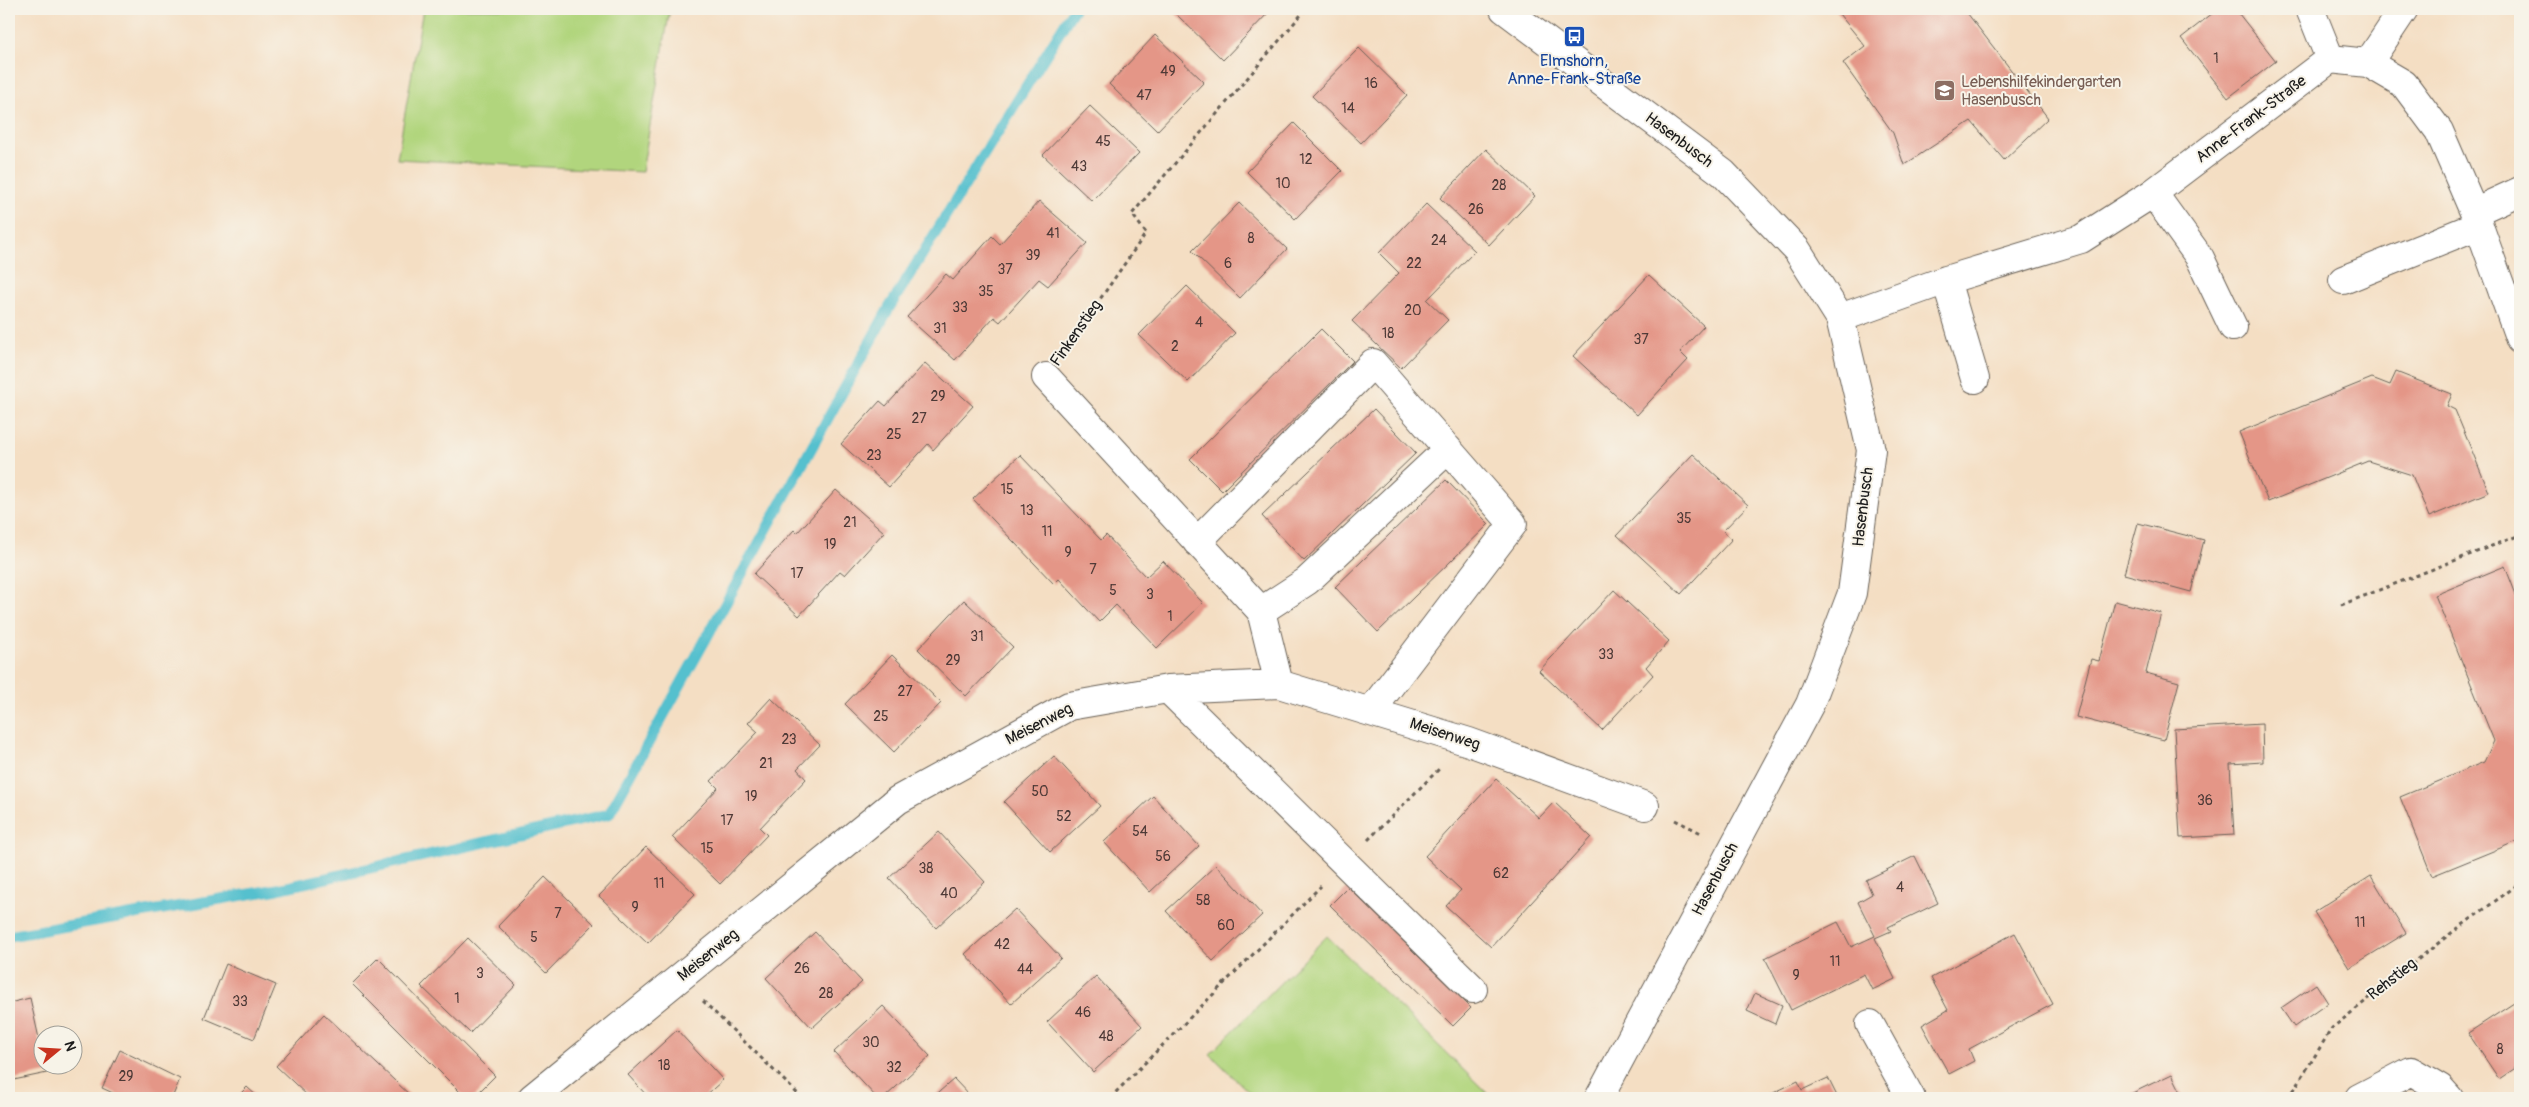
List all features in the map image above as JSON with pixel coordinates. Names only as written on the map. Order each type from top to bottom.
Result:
[{"type":"street","name":"Hasenbusch","points":[[1504,9],[1723,173],[1797,250],[1840,318],[1870,450],[1852,593],[1810,704],[1599,1098]]},
{"type":"street","points":[[2310,9],[2330,59],[2368,63],[2404,84],[2439,131],[2477,219],[2520,340]]},
{"type":"street","points":[[2368,63],[2404,9]]},
{"type":"street","name":"Anne-Frank-Straße","points":[[1840,318],[1946,280],[2081,239],[2153,193],[2330,59]]},
{"type":"street","points":[[2343,280],[2477,219],[2520,191]]},
{"type":"street","points":[[2153,193],[2200,258],[2233,327]]},
{"type":"street","points":[[1946,280],[1975,379]]},
{"type":"street","points":[[1197,542],[1373,363],[1513,524],[1371,710]]},
{"type":"street","name":"Finkenstieg","points":[[1046,377],[1261,611],[1279,684]]},
{"type":"street","points":[[1261,611],[1306,581],[1448,449]]},
{"type":"street","name":"Meisenweg","points":[[532,1098],[898,800],[1069,706],[1168,690],[1279,684],[1371,710],[1469,742],[1645,806]]},
{"type":"street","points":[[1168,690],[1473,989]]},
{"type":"street","points":[[1870,1024],[1912,1098]]},
{"type":"street","points":[[2358,1098],[2411,1071],[2440,1088],[2449,1098]]},
{"type":"path","name":"Finkenstieg","points":[[1046,377],[1146,233],[1132,214],[1306,9]]},
{"type":"path","points":[[2341,605],[2520,535]]},
{"type":"path","points":[[1110,1098],[1469,742]]},
{"type":"path","points":[[1645,806],[1732,848]]},
{"type":"path","name":"Rehstieg","points":[[2289,1098],[2332,1028],[2446,936],[2520,883]]},
{"type":"path","points":[[680,978],[802,1098]]},
{"type":"green space","points":[[423,9],[670,9],[642,172],[397,159]]},
{"type":"green space","points":[[1327,936],[1492,1098],[1255,1098],[1210,1054]]},
{"type":"building","points":[[1179,9],[1268,9],[1270,11],[1223,60],[1175,13]]},
{"type":"building","name":"Lebenshilfekindergarten Hasenbusch","points":[[1835,9],[1964,9],[2048,118],[2004,160],[1971,121],[1904,165],[1893,133],[1843,63],[1865,46]]},
{"type":"building","points":[[2218,9],[2235,9],[2276,61],[2228,98],[2181,38]]},
{"type":"building","points":[[1155,35],[1204,82],[1157,131],[1109,84]]},
{"type":"building","points":[[1359,48],[1407,95],[1361,143],[1312,96]]},
{"type":"building","points":[[1090,106],[1139,153],[1092,201],[1043,155]]},
{"type":"building","points":[[1294,123],[1342,171],[1295,219],[1247,172]]},
{"type":"building","points":[[1486,149],[1535,196],[1489,245],[1440,198]]},
{"type":"building","points":[[1039,201],[1087,243],[1048,286],[1039,279],[1000,322],[994,317],[955,360],[907,317],[946,274],[953,280],[992,236],[1000,244]]},
{"type":"building","points":[[1239,203],[1287,249],[1240,298],[1192,251]]},
{"type":"building","points":[[1426,204],[1475,251],[1427,300],[1448,320],[1401,368],[1352,321],[1399,273],[1379,253]]},
{"type":"building","points":[[1649,275],[1704,326],[1680,352],[1688,360],[1637,415],[1573,356]]},
{"type":"building","points":[[1187,286],[1235,333],[1188,382],[1139,335]]},
{"type":"building","points":[[1321,329],[1353,361],[1222,491],[1190,459]]},
{"type":"building","points":[[925,363],[973,406],[933,450],[928,444],[889,487],[841,444],[880,401],[886,406]]},
{"type":"building","points":[[2396,372],[2452,394],[2447,406],[2455,410],[2489,492],[2429,517],[2412,475],[2368,461],[2268,502],[2239,432],[2372,378],[2390,385]]},
{"type":"building","points":[[1374,409],[1416,453],[1304,561],[1262,516]]},
{"type":"building","points":[[1693,454],[1748,505],[1723,531],[1732,539],[1681,594],[1617,535]]},
{"type":"building","points":[[1020,455],[1101,540],[1106,535],[1146,577],[1163,561],[1203,603],[1157,648],[1116,605],[1099,622],[1059,579],[1054,584],[973,499]]},
{"type":"building","points":[[1446,480],[1489,524],[1378,632],[1335,587]]},
{"type":"building","points":[[836,490],[884,532],[845,575],[840,571],[799,616],[754,574],[794,530],[797,533]]},
{"type":"building","points":[[2138,523],[2204,540],[2191,592],[2124,574]]},
{"type":"building","points":[[2505,566],[2520,605],[2520,840],[2432,876],[2400,797],[2484,762],[2494,741],[2435,595]]},
{"type":"building","points":[[1614,590],[1669,641],[1646,667],[1653,675],[1602,730],[1539,671]]},
{"type":"building","points":[[964,600],[1013,647],[966,696],[918,649]]},
{"type":"building","points":[[2115,601],[2161,613],[2146,673],[2179,682],[2164,740],[2076,717],[2091,659],[2099,661]]},
{"type":"building","points":[[892,655],[941,703],[894,752],[845,704]]},
{"type":"building","points":[[771,698],[820,745],[797,769],[806,779],[760,828],[767,835],[720,884],[672,837],[718,788],[711,781],[758,732],[748,723]]},
{"type":"building","points":[[2262,724],[2263,762],[2230,764],[2234,835],[2180,838],[2174,729]]},
{"type":"building","points":[[1054,756],[1100,806],[1050,852],[1004,802]]},
{"type":"building","points":[[1496,779],[1539,818],[1554,802],[1591,837],[1491,947],[1446,906],[1461,890],[1425,856]]},
{"type":"building","points":[[1153,796],[1199,846],[1150,892],[1104,842]]},
{"type":"building","points":[[939,832],[985,882],[936,928],[889,878]]},
{"type":"building","points":[[646,847],[695,894],[648,943],[599,896]]},
{"type":"building","points":[[1915,856],[1938,903],[1888,927],[1891,931],[1875,938],[1895,979],[1872,990],[1864,974],[1791,1010],[1765,958],[1838,922],[1851,947],[1875,936],[1858,902],[1872,894],[1866,880]]},
{"type":"building","points":[[1216,865],[1262,915],[1213,961],[1166,911]]},
{"type":"building","points":[[2371,876],[2406,933],[2349,968],[2314,912]]},
{"type":"building","points":[[545,877],[594,924],[546,973],[498,926]]},
{"type":"building","points":[[1348,887],[1471,1008],[1453,1026],[1330,905]]},
{"type":"building","points":[[1015,909],[1061,958],[1011,1004],[965,954]]},
{"type":"building","points":[[815,932],[862,982],[812,1028],[766,978]]},
{"type":"building","points":[[2015,933],[2053,1004],[1969,1049],[1974,1061],[1949,1074],[1922,1025],[1948,1010],[1931,978]]},
{"type":"building","points":[[468,938],[516,985],[470,1033],[421,986]]},
{"type":"building","points":[[378,958],[495,1076],[473,1098],[466,1098],[352,984]]},
{"type":"building","points":[[226,964],[276,985],[254,1039],[204,1018]]},
{"type":"building","points":[[1096,976],[1142,1026],[1093,1072],[1047,1022]]},
{"type":"building","points":[[2316,984],[2328,1003],[2294,1027],[2281,1008]]},
{"type":"building","points":[[1755,993],[1782,1005],[1775,1024],[1747,1011]]},
{"type":"building","points":[[30,998],[36,1024],[32,1024],[32,1074],[42,1074],[9,1081],[9,1003]]},
{"type":"building","points":[[2520,999],[2520,1065],[2499,1079],[2468,1033]]},
{"type":"building","points":[[883,1006],[930,1056],[884,1098],[877,1098],[834,1052]]},
{"type":"building","points":[[324,1014],[413,1098],[310,1098],[276,1066]]},
{"type":"building","points":[[677,1030],[723,1080],[703,1098],[649,1098],[628,1075]]},
{"type":"building","points":[[120,1050],[180,1079],[172,1098],[124,1098],[102,1088]]},
{"type":"building","points":[[2172,1074],[2184,1098],[2122,1098]]},
{"type":"building","points":[[1828,1078],[1838,1098],[1763,1098],[1798,1081],[1802,1090]]},
{"type":"building","points":[[954,1079],[972,1098],[932,1098]]},
{"type":"building","points":[[247,1087],[259,1098],[236,1098]]},
{"type":"waterway","points":[[9,936],[278,889],[609,814],[889,308],[1074,9]]},
{"type":"place","name":"Elmshorn, Anne-Frank-Straße","points":[[1574,37]]},
{"type":"place","name":"Lebenshilfekindergarten Hasenbusch","points":[[1945,91]]}]
